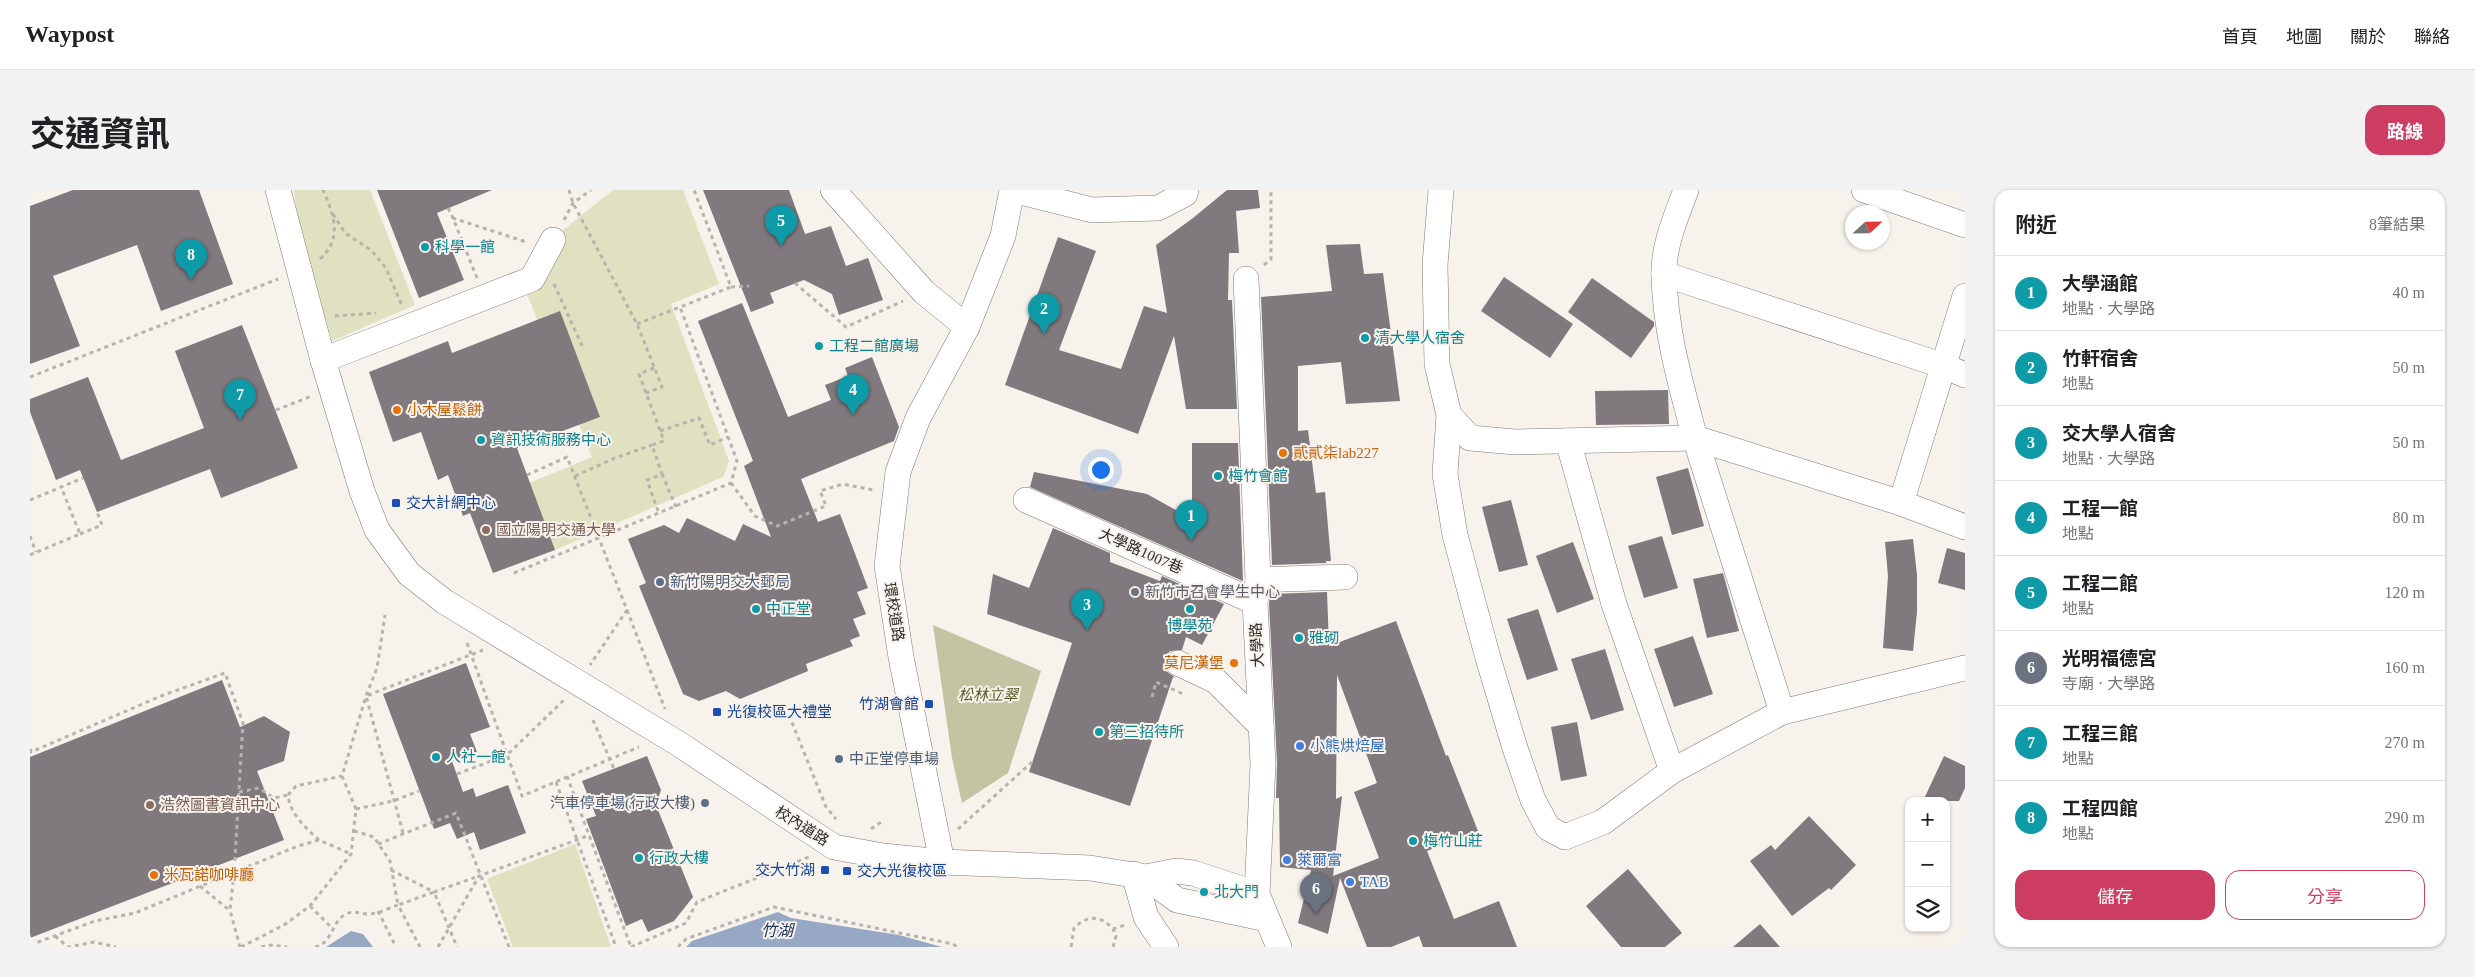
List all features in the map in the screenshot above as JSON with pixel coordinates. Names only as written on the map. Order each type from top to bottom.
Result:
[{"type":"street","name":"校內道路","points":[[278,190],[305,266],[323,360],[362,491],[377,530],[409,574],[445,602],[573,690],[679,744],[838,837],[884,856],[942,862]]},
{"type":"street","points":[[833,190],[924,292],[967,327]]},
{"type":"street","points":[[1013,190],[1092,210],[1158,208],[1185,194],[1186,190]]},
{"type":"street","name":"環校道路","points":[[942,862],[901,657],[887,566],[898,472],[918,418],[967,327],[1003,236],[1013,190]]},
{"type":"street","points":[[1441,190],[1435,265],[1437,364],[1449,414],[1445,474],[1454,535],[1514,748],[1534,800],[1548,828],[1565,837],[1603,822],[1672,771],[1782,712],[1965,668]]},
{"type":"street","points":[[1686,190],[1670,232],[1664,274],[1674,357],[1695,438],[1782,712]]},
{"type":"street","points":[[1864,190],[1965,225]]},
{"type":"street","points":[[323,360],[532,279],[548,249]]},
{"type":"street","points":[[1664,274],[1954,371]]},
{"type":"street","name":"大學路","points":[[1246,279],[1263,764],[1257,894],[1279,947]]},
{"type":"street","points":[[1901,504],[1954,371],[1965,296]]},
{"type":"street","points":[[1449,414],[1470,438],[1515,442],[1695,438],[1901,504],[1965,527]]},
{"type":"street","points":[[1568,441],[1614,604],[1672,771]]},
{"type":"street","name":"大學路1007巷","points":[[1026,500],[1256,591]]},
{"type":"street","points":[[1256,591],[1345,577]]},
{"type":"street","points":[[1178,663],[1216,682],[1261,726]]},
{"type":"street","points":[[942,862],[1090,868],[1140,876],[1176,871],[1193,873],[1257,894]]},
{"type":"street","points":[[1140,876],[1146,917],[1166,947]]},
{"type":"street","points":[[1140,876],[1177,900],[1267,919]]},
{"type":"path","points":[[323,190],[333,214],[345,233],[371,250],[386,268],[404,311]]},
{"type":"path","points":[[569,190],[573,203],[637,324],[662,386],[646,393]]},
{"type":"path","points":[[584,350],[548,249],[573,203],[592,190]]},
{"type":"path","points":[[694,190],[731,287]]},
{"type":"path","points":[[1246,279],[1271,259],[1271,190]]},
{"type":"path","points":[[448,208],[484,298]]},
{"type":"path","points":[[30,377],[305,266],[320,258],[330,248],[334,233],[333,214]]},
{"type":"path","points":[[453,218],[548,249]]},
{"type":"path","points":[[795,283],[846,327],[924,292]]},
{"type":"path","points":[[637,324],[731,287],[749,286]]},
{"type":"path","points":[[514,573],[676,507],[731,482],[737,461],[680,307]]},
{"type":"path","points":[[329,316],[385,312]]},
{"type":"path","points":[[575,476],[615,458],[664,441],[639,374],[654,368]]},
{"type":"path","points":[[276,410],[307,398]]},
{"type":"path","points":[[660,431],[700,418],[710,445],[728,437]]},
{"type":"path","points":[[652,445],[676,507]]},
{"type":"path","points":[[527,474],[567,457],[679,744]]},
{"type":"path","points":[[659,514],[647,480],[662,474]]},
{"type":"path","points":[[30,500],[83,478]]},
{"type":"path","points":[[731,482],[755,516],[777,526],[826,506],[820,491],[843,484],[895,494]]},
{"type":"path","points":[[61,487],[80,534]]},
{"type":"path","points":[[30,554],[102,526],[97,512]]},
{"type":"path","points":[[30,536],[36,552]]},
{"type":"path","points":[[457,774],[507,755],[573,690],[627,610]]},
{"type":"path","points":[[30,751],[161,696],[225,673],[243,723],[230,910],[240,947],[284,925],[310,906],[351,854],[356,809],[342,776],[366,696],[377,668],[385,615]]},
{"type":"path","points":[[466,638],[522,796],[641,746]]},
{"type":"path","points":[[366,696],[472,655]]},
{"type":"path","points":[[366,696],[403,833]]},
{"type":"path","points":[[591,714],[614,768]]},
{"type":"path","points":[[567,776],[631,947],[686,923],[698,902],[838,837],[789,715]]},
{"type":"path","points":[[956,831],[1032,762]]},
{"type":"path","points":[[239,792],[259,788],[274,798],[288,795],[296,786],[342,776]]},
{"type":"path","points":[[556,782],[616,947]]},
{"type":"path","points":[[356,809],[394,801],[419,791]]},
{"type":"path","points":[[288,795],[289,806],[303,825],[319,840],[351,854]]},
{"type":"path","points":[[378,844],[456,813],[479,876],[509,947]]},
{"type":"path","points":[[354,831],[374,837],[390,861],[398,905],[420,947]]},
{"type":"path","points":[[315,947],[320,946],[329,938],[345,914],[378,911],[398,905],[590,835]]},
{"type":"path","points":[[30,945],[95,921],[135,912],[234,874],[298,846],[319,840]]},
{"type":"path","points":[[391,870],[434,892],[457,947]]},
{"type":"path","points":[[438,947],[479,876]]},
{"type":"path","points":[[200,886],[230,910]]},
{"type":"path","points":[[310,906],[334,929]]},
{"type":"path","points":[[678,947],[686,939],[774,907],[953,944],[957,947]]},
{"type":"path","points":[[378,911],[396,947]]},
{"type":"path","points":[[1113,929],[1146,917]]},
{"type":"path","points":[[1070,947],[1074,928],[1089,918],[1099,918],[1107,922],[1113,929],[1116,936],[1113,947]]},
{"type":"path","points":[[54,936],[68,947],[94,942],[116,947]]},
{"type":"path","points":[[261,947],[271,945],[287,947]]},
{"type":"green space","points":[[294,190],[370,190],[415,305],[332,341],[297,219]]},
{"type":"green space","points":[[613,190],[683,190],[719,284],[671,304],[729,461],[723,477],[555,550],[534,553],[510,491],[592,457],[527,294],[563,230]]},
{"type":"green space","name":"松林立翠","points":[[933,625],[1041,671],[1008,773],[962,803],[952,758]]},
{"type":"green space","points":[[575,844],[611,947],[513,947],[487,879]]},
{"type":"water","name":"竹湖","points":[[778,912],[791,918],[899,935],[942,947],[686,947],[692,941]]},
{"type":"water","points":[[351,931],[363,934],[373,947],[326,947]]},
{"type":"building","points":[[73,190],[199,190],[233,284],[161,311],[137,245],[53,276],[80,346],[30,364],[30,206]]},
{"type":"building","name":"科學一館","points":[[377,190],[492,190],[437,213],[464,280],[419,298]]},
{"type":"building","points":[[703,190],[789,190],[805,234],[831,226],[846,266],[868,258],[883,300],[839,315],[832,294],[804,280],[770,293],[774,303],[751,312]]},
{"type":"building","points":[[1227,190],[1258,190],[1260,208],[1236,211],[1239,253],[1229,253],[1228,300],[1232,300],[1237,409],[1186,409],[1174,336],[1138,434],[1005,385],[1058,237],[1096,251],[1059,350],[1121,369],[1144,306],[1167,313],[1156,245]]},
{"type":"building","points":[[1360,244],[1364,274],[1383,273],[1400,401],[1346,404],[1341,362],[1298,366],[1298,431],[1308,430],[1316,493],[1325,492],[1331,561],[1326,561],[1326,563],[1272,565],[1261,297],[1332,291],[1326,245]]},
{"type":"building","points":[[1504,277],[1573,324],[1550,358],[1481,311]]},
{"type":"building","points":[[1592,278],[1654,322],[1654,326],[1631,358],[1568,312]]},
{"type":"building","name":"中正堂","points":[[742,303],[788,417],[831,400],[825,385],[848,376],[845,368],[872,357],[899,427],[894,441],[801,479],[818,522],[840,514],[868,588],[857,592],[866,614],[853,619],[860,636],[850,640],[853,646],[806,664],[808,671],[740,699],[726,691],[699,701],[683,694],[639,586],[646,583],[628,539],[664,525],[679,533],[687,518],[735,541],[743,524],[771,537],[744,466],[753,461],[698,321]]},
{"type":"building","name":"資訊技術服務中心","points":[[560,311],[600,417],[517,448],[555,550],[493,573],[470,513],[463,516],[448,475],[438,480],[421,432],[393,442],[369,372],[448,341],[452,353]]},
{"type":"building","points":[[242,325],[298,468],[221,498],[210,469],[97,512],[80,470],[56,480],[30,412],[30,399],[88,377],[121,460],[204,428],[175,351]]},
{"type":"building","points":[[1668,390],[1669,424],[1596,425],[1595,391]]},
{"type":"building","points":[[1192,443],[1238,443],[1243,581],[1030,487],[1034,472],[1147,494],[1192,519]]},
{"type":"building","points":[[1688,468],[1704,526],[1672,535],[1656,477]]},
{"type":"building","points":[[1511,500],[1528,565],[1499,572],[1482,507]]},
{"type":"building","points":[[1053,528],[1110,553],[1110,562],[1160,581],[1162,576],[1224,604],[1202,645],[1186,637],[1182,650],[1170,651],[1165,657],[1166,671],[1176,678],[1173,677],[1130,806],[1029,772],[1072,643],[987,614],[993,574],[1029,588]]},
{"type":"building","points":[[1662,536],[1678,588],[1644,598],[1628,546]]},
{"type":"building","points":[[1913,539],[1917,575],[1917,612],[1913,651],[1883,648],[1888,576],[1885,542]]},
{"type":"building","points":[[1573,542],[1594,599],[1557,613],[1536,556]]},
{"type":"building","points":[[1947,548],[1965,553],[1965,590],[1938,583]]},
{"type":"building","points":[[1723,573],[1739,631],[1707,638],[1693,579]]},
{"type":"building","points":[[1327,592],[1329,646],[1396,621],[1446,756],[1448,755],[1478,831],[1427,851],[1454,919],[1499,901],[1517,947],[1423,947],[1419,936],[1391,947],[1367,947],[1340,878],[1328,934],[1298,923],[1311,870],[1280,867],[1279,798],[1276,798],[1277,763],[1269,603],[1271,594]],"holes":[[[1337,675],[1377,783],[1354,792],[1379,858],[1333,876],[1342,796],[1336,799]]]},
{"type":"building","points":[[1538,609],[1558,670],[1527,680],[1507,619]]},
{"type":"building","points":[[1693,636],[1713,694],[1674,707],[1654,649]]},
{"type":"building","points":[[1605,649],[1624,710],[1591,720],[1571,659]]},
{"type":"building","name":"人社一館","points":[[466,663],[490,727],[470,734],[477,752],[452,761],[463,792],[473,788],[476,797],[508,785],[526,833],[480,850],[474,832],[457,839],[450,823],[434,829],[383,694]]},
{"type":"building","name":"浩然圖書資訊中心","points":[[222,680],[240,727],[264,716],[290,732],[284,761],[257,771],[284,840],[30,938],[30,757]]},
{"type":"building","points":[[1577,722],[1587,776],[1561,781],[1551,727]]},
{"type":"building","name":"行政大樓","points":[[647,756],[661,790],[656,805],[693,897],[674,921],[648,932],[642,919],[626,926],[586,819],[596,816],[582,781]]},
{"type":"building","points":[[1944,756],[1965,766],[1965,788],[1959,801],[1950,801],[1950,797],[1925,797]]},
{"type":"building","points":[[1809,816],[1856,865],[1831,890],[1829,888],[1792,916],[1750,861],[1771,845],[1775,850]]},
{"type":"building","points":[[1628,869],[1682,933],[1665,947],[1621,947],[1586,906]]},
{"type":"building","points":[[1760,924],[1780,947],[1733,947]]},
{"type":"place","name":"工程二館","points":[[781,246]]},
{"type":"place","name":"科學一館","points":[[425,247]]},
{"type":"place","name":"工程四館","points":[[191,280]]},
{"type":"place","name":"竹軒宿舍","points":[[1044,334]]},
{"type":"place","name":"清大學人宿舍","points":[[1365,338]]},
{"type":"place","name":"工程二館廣場","points":[[819,346]]},
{"type":"place","name":"小木屋鬆餅","points":[[397,410]]},
{"type":"place","name":"工程一館","points":[[853,415]]},
{"type":"place","name":"工程三館","points":[[240,420]]},
{"type":"place","name":"資訊技術服務中心","points":[[481,440]]},
{"type":"place","name":"貳貳柒lab227","points":[[1283,453]]},
{"type":"place","name":"梅竹會館","points":[[1218,476]]},
{"type":"place","name":"交大計網中心","points":[[396,503]]},
{"type":"place","name":"國立陽明交通大學","points":[[486,530]]},
{"type":"place","name":"大學涵館","points":[[1191,541]]},
{"type":"place","name":"新竹陽明交大郵局","points":[[660,582]]},
{"type":"place","name":"新竹市召會學生中心","points":[[1135,592]]},
{"type":"place","name":"中正堂","points":[[756,609]]},
{"type":"place","name":"博學苑","points":[[1190,609]]},
{"type":"place","name":"交大學人宿舍","points":[[1087,630]]},
{"type":"place","name":"雅砌","points":[[1299,638]]},
{"type":"place","name":"莫尼漢堡","points":[[1234,663]]},
{"type":"place","name":"竹湖會館","points":[[929,704]]},
{"type":"place","name":"光復校區大禮堂","points":[[717,712]]},
{"type":"place","name":"第三招待所","points":[[1099,732]]},
{"type":"place","name":"小熊烘焙屋","points":[[1300,746]]},
{"type":"place","name":"人社一館","points":[[436,757]]},
{"type":"place","name":"中正堂停車場","points":[[839,759]]},
{"type":"place","name":"汽車停車場(行政大樓)","points":[[705,803]]},
{"type":"place","name":"浩然圖書資訊中心","points":[[150,805]]},
{"type":"place","name":"梅竹山莊","points":[[1413,841]]},
{"type":"place","name":"行政大樓","points":[[639,858]]},
{"type":"place","name":"萊爾富","points":[[1287,860]]},
{"type":"place","name":"交大竹湖","points":[[825,870]]},
{"type":"place","name":"交大光復校區","points":[[847,871]]},
{"type":"place","name":"米瓦諾咖啡廳","points":[[154,875]]},
{"type":"place","name":"TAB","points":[[1350,882]]},
{"type":"place","name":"北大門","points":[[1204,892]]},
{"type":"place","name":"光明福德宮","points":[[1316,914]]}]
